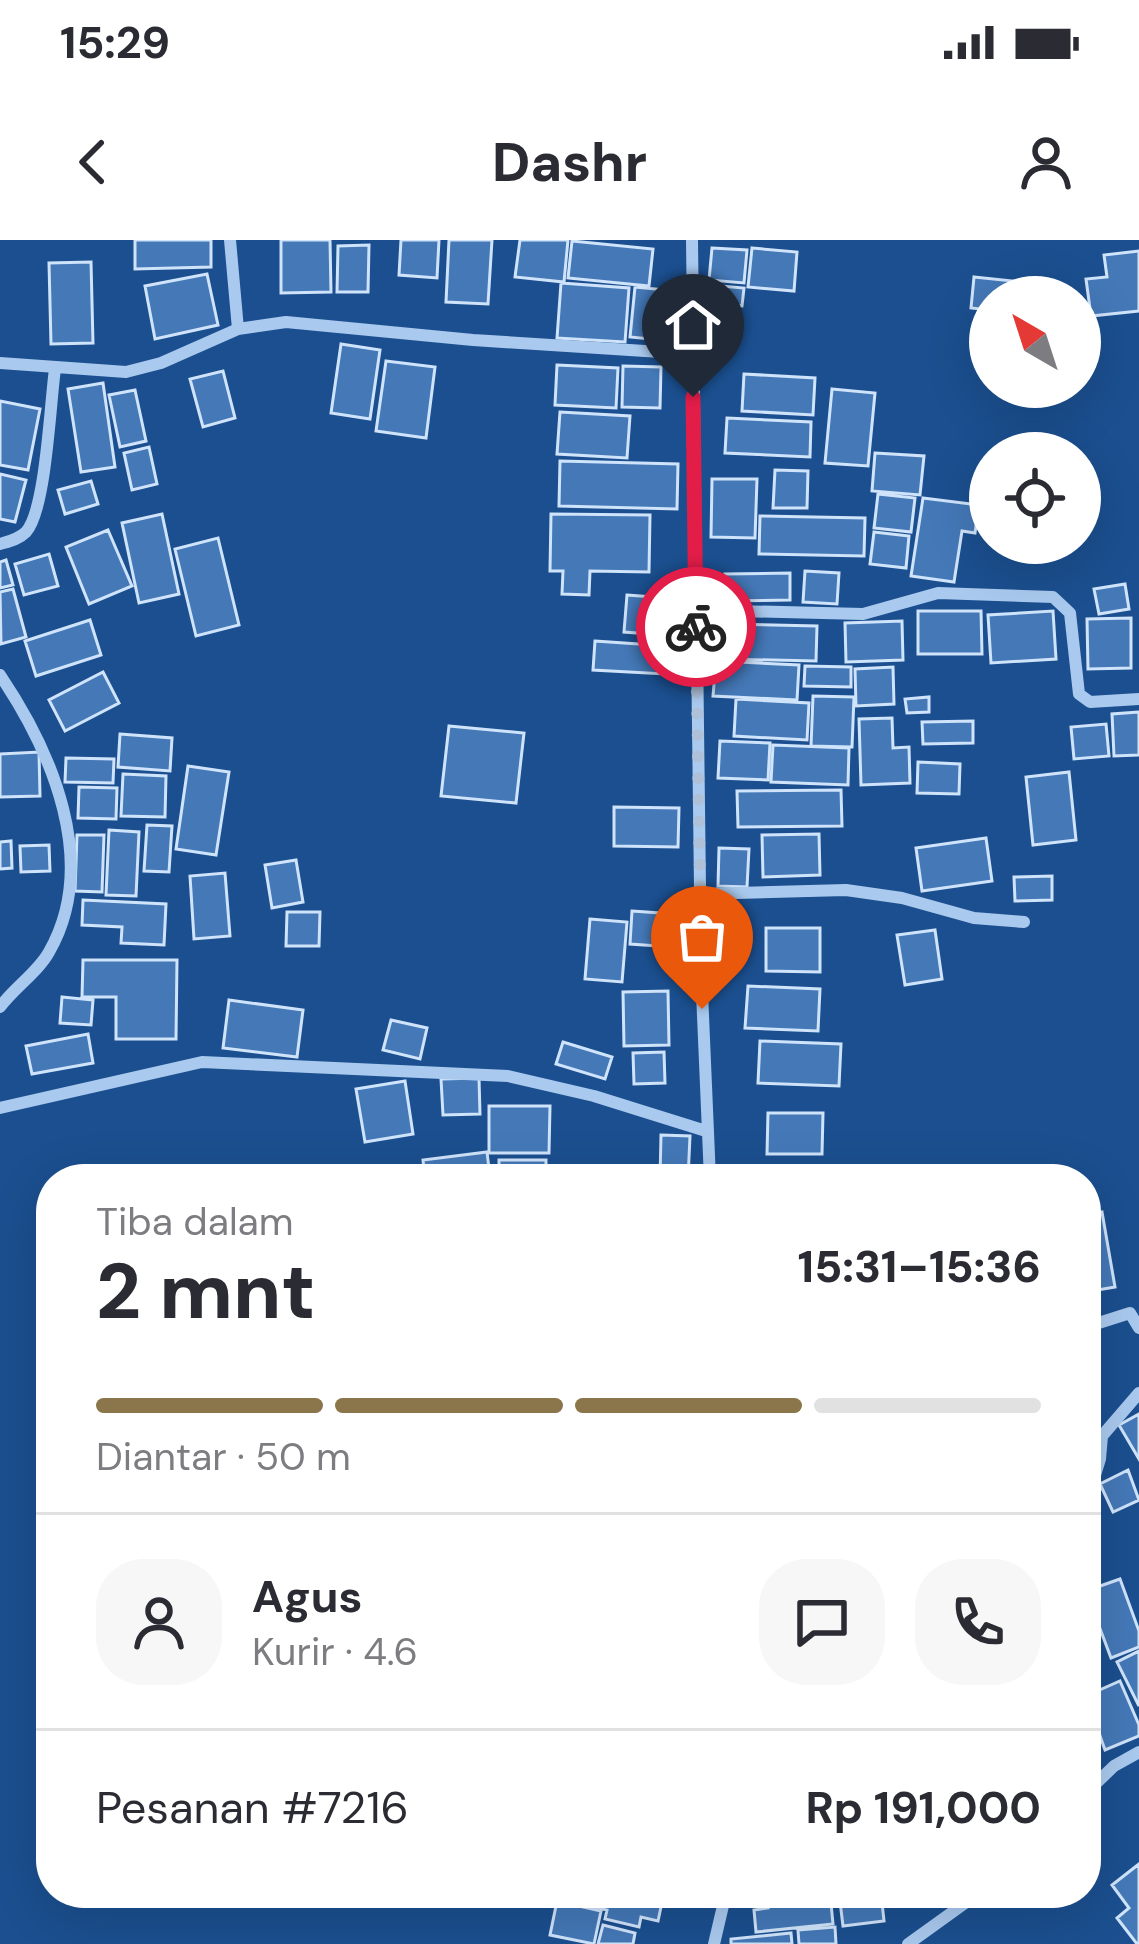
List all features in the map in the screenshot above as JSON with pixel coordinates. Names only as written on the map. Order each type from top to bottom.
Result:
[{"type":"street","points":[[230,240],[238,329]]},
{"type":"street","points":[[692,240],[701,969],[709,1164]]},
{"type":"street","points":[[0,363],[126,372],[161,363],[238,329],[286,322],[692,354]]},
{"type":"street","points":[[0,544],[20,538],[40,504],[55,369]]},
{"type":"street","points":[[696,610],[863,614],[938,593],[1052,597],[1070,613],[1079,694],[1090,702],[1139,699]]},
{"type":"street","points":[[0,675],[28,716],[55,781],[72,847],[66,904],[49,954],[0,1007]]},
{"type":"street","points":[[700,894],[846,890],[902,898],[974,918],[1024,922]]},
{"type":"street","points":[[0,1108],[202,1062],[508,1076],[594,1096],[706,1131]]},
{"type":"street","points":[[1101,1322],[1130,1313],[1139,1328]]},
{"type":"street","points":[[1101,1442],[1139,1393]]},
{"type":"street","points":[[1101,1778],[1139,1752]]},
{"type":"street","points":[[714,1944],[723,1908]]},
{"type":"street","points":[[908,1944],[958,1908]]},
{"type":"building","points":[[135,240],[211,240],[211,267],[135,269]]},
{"type":"building","points":[[281,240],[330,240],[331,292],[281,293]]},
{"type":"building","points":[[401,240],[439,240],[437,278],[399,275]]},
{"type":"building","points":[[449,240],[492,240],[488,304],[446,302]]},
{"type":"building","points":[[520,240],[568,240],[564,282],[515,277]]},
{"type":"building","points":[[572,241],[653,249],[649,286],[568,278]]},
{"type":"building","points":[[369,245],[368,292],[337,292],[338,246]]},
{"type":"building","points":[[712,248],[747,250],[744,283],[709,280]]},
{"type":"building","points":[[752,248],[797,252],[794,291],[748,287]]},
{"type":"building","points":[[1139,251],[1139,311],[1101,315],[1101,278],[1107,277],[1104,255]]},
{"type":"building","points":[[91,262],[93,343],[51,344],[49,263]]},
{"type":"building","points":[[207,274],[218,325],[155,339],[145,286]]},
{"type":"building","points":[[561,283],[629,288],[625,342],[557,338]]},
{"type":"building","points":[[709,285],[744,288],[742,306],[707,303]]},
{"type":"building","points":[[635,287],[666,290],[661,340],[630,337]]},
{"type":"building","points":[[341,344],[380,350],[370,419],[331,413]]},
{"type":"building","points":[[386,361],[435,367],[426,438],[376,431]]},
{"type":"building","points":[[557,365],[618,368],[616,408],[555,405]]},
{"type":"building","points":[[623,366],[661,367],[660,408],[622,407]]},
{"type":"building","points":[[223,371],[235,418],[203,427],[190,379]]},
{"type":"building","points":[[744,374],[815,378],[813,415],[742,411]]},
{"type":"building","points":[[103,383],[115,467],[81,472],[68,389]]},
{"type":"building","points":[[832,389],[875,393],[868,466],[825,463]]},
{"type":"building","points":[[135,390],[146,441],[120,447],[109,395]]},
{"type":"building","points":[[0,401],[40,409],[28,470],[0,465]]},
{"type":"building","points":[[560,412],[630,416],[627,458],[557,454]]},
{"type":"building","points":[[727,418],[811,422],[810,457],[725,453]]},
{"type":"building","points":[[149,447],[157,484],[132,490],[124,453]]},
{"type":"building","points":[[875,453],[924,456],[920,495],[872,491]]},
{"type":"building","points":[[560,461],[678,464],[677,509],[559,506]]},
{"type":"building","points":[[775,470],[808,471],[807,508],[773,508]]},
{"type":"building","points":[[0,474],[26,480],[15,522],[0,519]]},
{"type":"building","points":[[712,479],[757,479],[755,538],[711,537]]},
{"type":"building","points":[[91,481],[98,504],[65,514],[58,490]]},
{"type":"building","points":[[878,494],[915,498],[911,532],[874,528]]},
{"type":"building","points":[[923,498],[969,504],[969,532],[962,531],[954,582],[911,576]]},
{"type":"building","points":[[162,514],[179,594],[139,603],[122,523]]},
{"type":"building","points":[[551,514],[650,515],[649,572],[590,571],[589,595],[562,594],[563,571],[550,571]]},
{"type":"building","points":[[760,516],[865,518],[864,556],[759,554]]},
{"type":"building","points":[[108,530],[132,586],[89,604],[66,547]]},
{"type":"building","points":[[874,532],[909,536],[906,568],[870,564]]},
{"type":"building","points":[[218,538],[239,625],[196,636],[175,549]]},
{"type":"building","points":[[49,554],[58,586],[24,595],[15,564]]},
{"type":"building","points":[[6,560],[13,585],[0,588],[0,562]]},
{"type":"building","points":[[805,571],[839,573],[837,604],[803,602]]},
{"type":"building","points":[[790,573],[790,600],[725,601],[725,574]]},
{"type":"building","points":[[1125,584],[1129,609],[1099,614],[1094,589]]},
{"type":"building","points":[[13,589],[26,637],[1,644],[0,592]]},
{"type":"building","points":[[627,595],[679,599],[677,636],[624,632]]},
{"type":"building","points":[[918,611],[981,611],[982,654],[918,654]]},
{"type":"building","points":[[1053,611],[1056,659],[991,663],[988,615]]},
{"type":"building","points":[[1131,618],[1131,668],[1088,669],[1087,619]]},
{"type":"building","points":[[90,620],[101,655],[36,676],[25,641]]},
{"type":"building","points":[[902,621],[903,660],[846,662],[845,623]]},
{"type":"building","points":[[724,624],[817,626],[816,661],[723,659]]},
{"type":"building","points":[[595,641],[667,646],[665,674],[593,670]]},
{"type":"building","points":[[716,661],[799,665],[797,700],[713,696]]},
{"type":"building","points":[[805,666],[851,667],[851,687],[804,686]]},
{"type":"building","points":[[893,667],[894,704],[856,706],[855,669]]},
{"type":"building","points":[[103,672],[119,703],[65,731],[49,700]]},
{"type":"building","points":[[813,696],[854,697],[852,747],[811,746]]},
{"type":"building","points":[[929,697],[929,712],[907,713],[905,699]]},
{"type":"building","points":[[736,699],[809,703],[807,740],[734,736]]},
{"type":"building","points":[[1139,712],[1139,755],[1114,756],[1112,714]]},
{"type":"building","points":[[892,718],[893,748],[909,747],[910,783],[861,785],[859,719]]},
{"type":"building","points":[[973,721],[973,743],[923,744],[922,722]]},
{"type":"building","points":[[1106,724],[1109,756],[1074,759],[1071,727]]},
{"type":"building","points":[[449,726],[524,733],[516,803],[441,796]]},
{"type":"building","points":[[120,734],[172,738],[170,771],[118,767]]},
{"type":"building","points":[[720,741],[770,743],[768,780],[718,778]]},
{"type":"building","points":[[773,745],[849,748],[848,785],[771,782]]},
{"type":"building","points":[[39,752],[40,796],[0,797],[0,754]]},
{"type":"building","points":[[66,758],[114,759],[113,783],[65,782]]},
{"type":"building","points":[[918,762],[960,764],[959,794],[917,793]]},
{"type":"building","points":[[188,766],[229,772],[216,855],[176,849]]},
{"type":"building","points":[[1069,772],[1076,840],[1033,845],[1026,777]]},
{"type":"building","points":[[123,774],[166,776],[165,817],[121,816]]},
{"type":"building","points":[[79,787],[117,788],[116,819],[78,818]]},
{"type":"building","points":[[841,790],[842,826],[738,827],[737,791]]},
{"type":"building","points":[[614,807],[679,808],[678,847],[614,846]]},
{"type":"building","points":[[147,825],[172,826],[169,872],[144,871]]},
{"type":"building","points":[[109,830],[139,832],[136,896],[106,895]]},
{"type":"building","points":[[819,834],[820,875],[763,877],[762,835]]},
{"type":"building","points":[[77,835],[104,835],[102,892],[75,891]]},
{"type":"building","points":[[986,838],[992,881],[922,891],[916,848]]},
{"type":"building","points":[[11,841],[12,868],[0,869],[0,842]]},
{"type":"building","points":[[49,845],[50,871],[21,872],[20,846]]},
{"type":"building","points":[[719,848],[749,849],[747,887],[718,886]]},
{"type":"building","points":[[296,860],[303,902],[272,908],[265,865]]},
{"type":"building","points":[[225,873],[230,936],[194,939],[190,876]]},
{"type":"building","points":[[1052,876],[1052,900],[1015,901],[1014,877]]},
{"type":"building","points":[[83,900],[166,904],[164,945],[121,943],[122,927],[82,925]]},
{"type":"building","points":[[632,911],[674,914],[672,947],[630,944]]},
{"type":"building","points":[[287,912],[320,912],[319,946],[286,946]]},
{"type":"building","points":[[590,919],[627,922],[622,982],[585,979]]},
{"type":"building","points":[[766,928],[820,928],[820,972],[766,971]]},
{"type":"building","points":[[935,930],[942,979],[905,985],[897,935]]},
{"type":"building","points":[[83,960],[177,960],[176,1039],[116,1039],[116,997],[82,997]]},
{"type":"building","points":[[748,986],[820,989],[818,1031],[745,1028]]},
{"type":"building","points":[[668,991],[669,1045],[624,1046],[623,992]]},
{"type":"building","points":[[62,997],[93,1000],[91,1025],[60,1023]]},
{"type":"building","points":[[229,1000],[303,1010],[297,1057],[223,1048]]},
{"type":"building","points":[[391,1020],[427,1028],[420,1059],[383,1050]]},
{"type":"building","points":[[88,1034],[93,1063],[32,1074],[26,1046]]},
{"type":"building","points":[[760,1041],[841,1044],[839,1086],[758,1083]]},
{"type":"building","points":[[563,1042],[612,1057],[605,1079],[556,1064]]},
{"type":"building","points":[[664,1052],[665,1083],[634,1084],[633,1053]]},
{"type":"building","points":[[479,1078],[480,1114],[443,1115],[441,1079]]},
{"type":"building","points":[[405,1081],[413,1134],[365,1142],[356,1089]]},
{"type":"building","points":[[489,1106],[550,1106],[549,1153],[489,1153]]},
{"type":"building","points":[[768,1113],[823,1113],[822,1154],[767,1154]]},
{"type":"building","points":[[661,1135],[690,1136],[689,1164],[660,1164]]},
{"type":"building","points":[[487,1152],[488,1164],[423,1164],[423,1160]]},
{"type":"building","points":[[499,1160],[546,1160],[546,1164],[499,1164]]},
{"type":"building","points":[[1101,1212],[1115,1287],[1101,1289]]},
{"type":"building","points":[[1139,1414],[1139,1459],[1119,1425]]},
{"type":"building","points":[[1128,1470],[1139,1500],[1113,1512],[1101,1484]]},
{"type":"building","points":[[1120,1579],[1139,1631],[1139,1647],[1111,1658],[1101,1631],[1101,1586]]},
{"type":"building","points":[[1139,1651],[1139,1706],[1117,1662]]},
{"type":"building","points":[[1120,1681],[1139,1725],[1139,1736],[1105,1750],[1101,1739],[1101,1689]]},
{"type":"building","points":[[1139,1864],[1137,1944],[1117,1918],[1129,1908],[1112,1885]]},
{"type":"building","points":[[556,1908],[601,1911],[594,1944],[550,1935]]},
{"type":"building","points":[[599,1908],[661,1908],[658,1921],[641,1917],[639,1927],[605,1919],[607,1910]]},
{"type":"building","points":[[831,1908],[833,1924],[756,1932],[754,1910]]},
{"type":"building","points":[[841,1908],[883,1908],[884,1921],[843,1926]]},
{"type":"building","points":[[603,1925],[635,1933],[633,1944],[598,1944]]},
{"type":"building","points":[[835,1927],[836,1944],[799,1944],[798,1930]]},
{"type":"building","points":[[791,1933],[792,1944],[731,1944],[731,1939]]},
{"type":"way so far","points":[[696,627],[702,1009]]},
{"type":"route","points":[[693,397],[696,627]]}]
